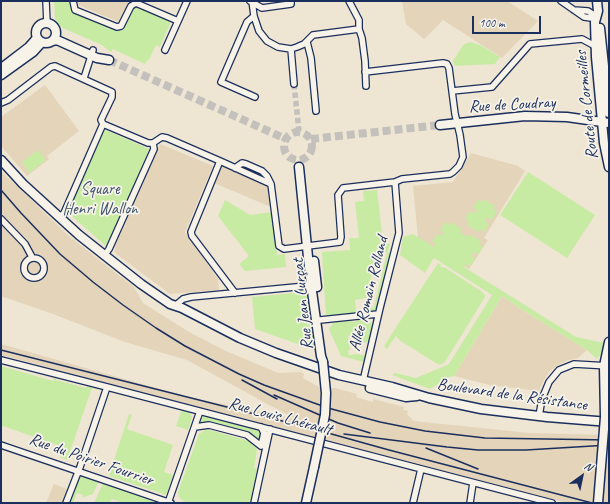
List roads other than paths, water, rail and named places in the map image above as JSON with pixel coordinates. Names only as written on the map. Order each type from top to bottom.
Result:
[{"type":"main road","name":"Route de Cormeilles","points":[[592,1],[593,11],[599,21],[609,113]]},
{"type":"main road","name":"Route de Cormeilles","points":[[597,1],[598,11],[595,22],[595,46],[600,108],[606,125],[604,143],[609,167]]},
{"type":"main road","points":[[48,23],[52,25],[59,36],[92,53],[57,40],[47,43],[40,40],[36,32],[38,27],[42,24],[48,23]]},
{"type":"main road","points":[[52,41],[56,32]]},
{"type":"main road","points":[[1,68],[40,40]]},
{"type":"main road","points":[[1,75],[33,52],[40,40]]},
{"type":"main road","name":"Rue de Coudray","points":[[440,127],[525,120],[566,121],[606,125]]},
{"type":"main road","name":"Boulevard de la Résistance","points":[[1,160],[23,184],[104,256],[141,284],[170,304],[176,305],[240,338],[313,366],[363,381],[481,409],[596,422],[607,420]]},
{"type":"main road","name":"Rue Jean Lurçat","points":[[301,166],[321,356],[323,362]]},
{"type":"main road","name":"Rue Jean Lurçat","points":[[314,287],[320,320],[324,355],[323,362]]},
{"type":"main road","points":[[607,420],[607,366],[609,342]]},
{"type":"main road","points":[[306,503],[324,415],[326,392],[323,362]]},
{"type":"main road","name":"Boulevard de la Résistance","points":[[313,366],[335,378],[361,386],[406,397],[423,396]]},
{"type":"main road","points":[[598,503],[609,393]]},
{"type":"street","points":[[46,1],[48,23]]},
{"type":"street","points":[[73,1],[75,10],[117,27],[120,27],[131,6],[136,3],[178,21]]},
{"type":"street","points":[[165,50],[187,1]]},
{"type":"street","points":[[251,1],[262,8],[291,4],[291,1]]},
{"type":"street","points":[[251,1],[259,31],[263,37],[278,47],[290,48],[301,46],[314,35],[359,29]]},
{"type":"street","points":[[349,1],[359,20],[366,86]]},
{"type":"street","points":[[561,1],[587,18],[596,16]]},
{"type":"street","points":[[254,16],[247,22],[221,82],[255,97]]},
{"type":"street","points":[[452,92],[492,87],[530,44],[582,39],[595,46]]},
{"type":"street","points":[[307,42],[311,58],[316,111]]},
{"type":"street","points":[[290,48],[294,84]]},
{"type":"street","points":[[84,78],[92,53]]},
{"type":"street","points":[[103,124],[148,143],[153,143],[160,138],[167,138],[272,184],[279,246],[284,249],[340,242],[341,237],[338,195],[341,190],[345,188],[450,174],[459,166],[462,157],[460,135],[457,125],[449,68],[446,63],[365,72]]},
{"type":"street","points":[[1,103],[8,100],[53,66],[59,67],[84,78],[112,92],[112,97],[101,120],[103,124],[64,213],[60,217]]},
{"type":"street","points":[[104,256],[109,249],[154,149],[153,143]]},
{"type":"street","points":[[220,161],[191,232],[192,236],[235,293]]},
{"type":"street","name":"Allée Romain Rolland","points":[[363,381],[378,314],[399,233],[395,182]]},
{"type":"street","points":[[1,219],[25,244],[32,258]]},
{"type":"street","points":[[176,305],[184,299],[191,297],[314,287]]},
{"type":"street","points":[[320,320],[378,314]]},
{"type":"street","name":"Rue Louis Lhérault","points":[[1,360],[421,469],[527,500],[552,503]]},
{"type":"street","points":[[539,416],[542,399],[548,382],[559,370],[574,364],[607,366]]},
{"type":"street","points":[[66,503],[79,470],[107,387]]},
{"type":"street","points":[[169,503],[200,411]]},
{"type":"street","points":[[194,427],[209,425],[247,435],[261,446],[264,433],[261,427]]},
{"type":"street","points":[[264,433],[270,429]]},
{"type":"street","points":[[254,503],[270,429]]},
{"type":"street","name":"Rue du Poirier Fourrier","points":[[1,445],[79,470],[169,503]]},
{"type":"street","points":[[413,503],[421,469]]},
{"type":"street","points":[[470,503],[473,483]]},
{"type":"tunnel","points":[[109,60],[286,139]]},
{"type":"tunnel","points":[[294,84],[299,131]]},
{"type":"tunnel","points":[[311,139],[440,125]]},
{"type":"tunnel","points":[[298,132],[308,136],[312,146],[308,156],[298,160],[288,156],[284,146],[288,136],[298,132]]},
{"type":"railway","points":[[1,190],[60,254],[123,305],[185,346],[239,374],[264,385],[328,408],[380,422],[425,431],[485,438],[609,440]]},
{"type":"railway","points":[[1,350],[310,428],[592,503]]},
{"type":"railway","points":[[242,380],[277,399]]},
{"type":"railway","points":[[274,395],[338,423],[370,433]]},
{"type":"railway","points":[[344,434],[478,450],[526,450],[609,445]]},
{"type":"railway","points":[[426,448],[478,469]]},
{"type":"park label","name":"Square Henri Wallon","points":[[100,200]]}]
